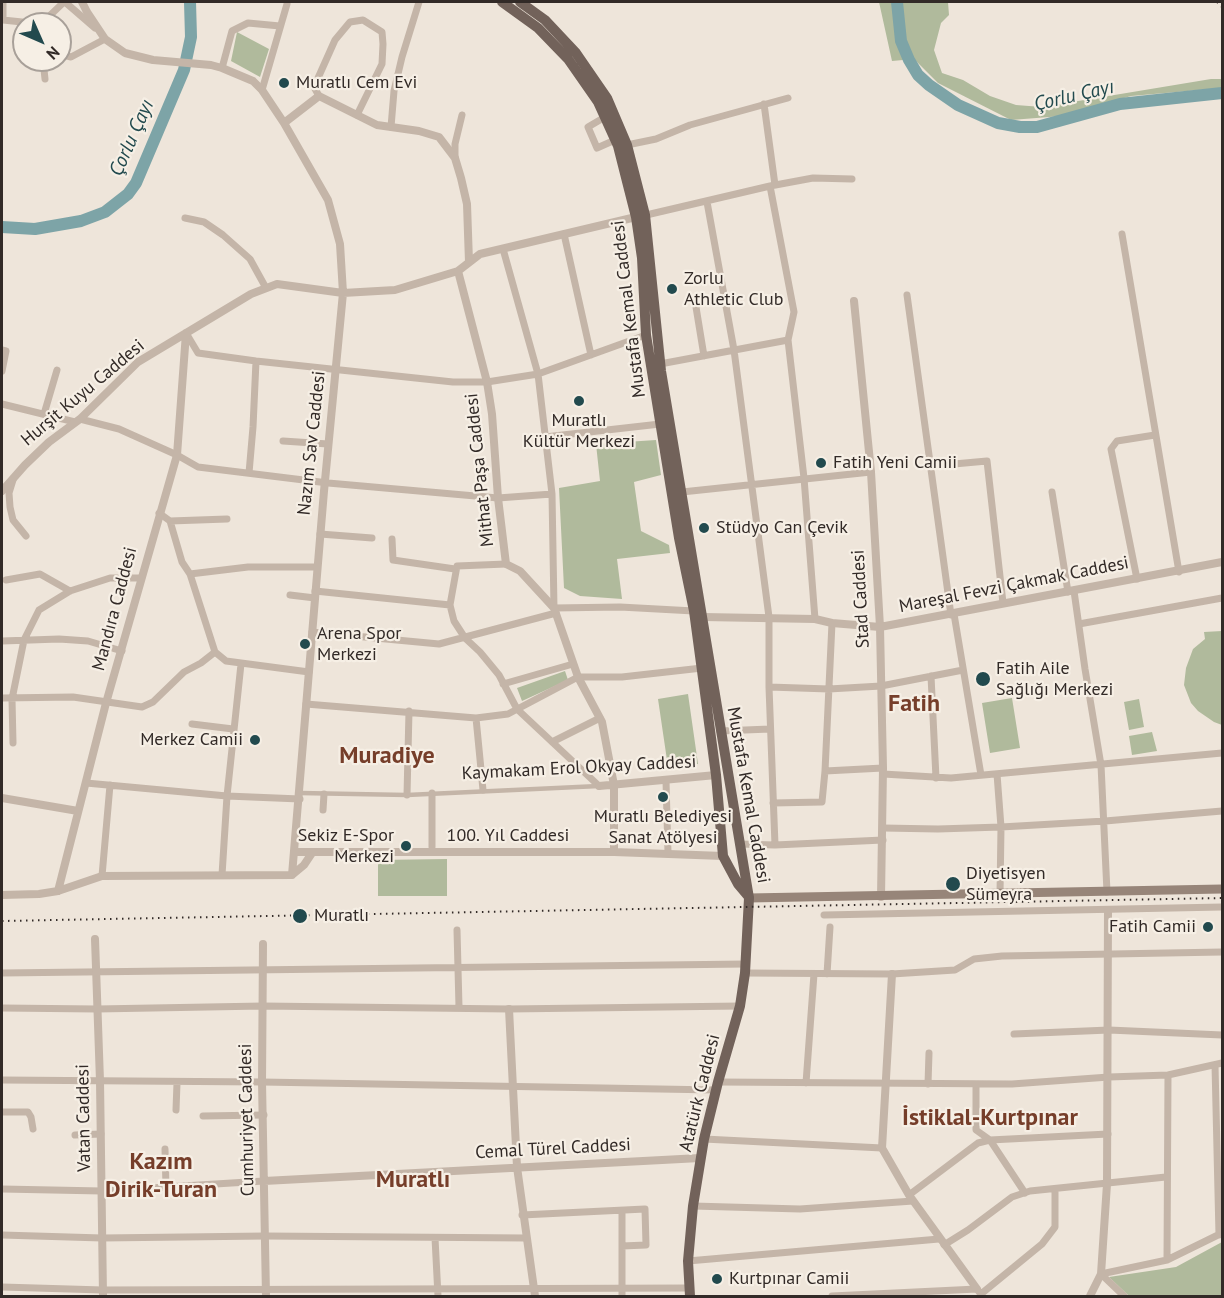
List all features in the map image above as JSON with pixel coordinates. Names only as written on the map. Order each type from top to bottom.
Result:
[{"type":"main road","name":"Mustafa Kemal Caddesi","points":[[502,2],[538,28],[568,59],[598,102],[615,140],[641,216],[646,335],[660,424],[674,478],[682,492],[684,538]]},
{"type":"main road","name":"Mustafa Kemal Caddesi","points":[[520,2],[545,20],[576,53],[607,98],[627,145],[641,216],[674,478],[749,898]]},
{"type":"main road","name":"Mustafa Kemal Caddesi","points":[[699,614],[702,668],[724,856],[749,898]]},
{"type":"main road","points":[[739,844],[724,856],[735,866],[743,864]]},
{"type":"main road","points":[[749,898],[1222,889]]},
{"type":"main road","name":"Atatürk Caddesi","points":[[690,1292],[688,1262],[700,1158],[717,1086],[740,1006],[746,968],[749,898]]},
{"type":"street","points":[[3,2],[3,20],[12,21]]},
{"type":"street","points":[[65,2],[103,37]]},
{"type":"street","points":[[82,2],[103,37]]},
{"type":"street","points":[[391,127],[394,91],[402,57],[420,2]]},
{"type":"street","points":[[262,90],[287,4]]},
{"type":"street","points":[[357,115],[382,64],[382,32],[363,20],[350,22],[335,40],[314,87],[319,96],[357,115],[377,124],[439,137],[455,158]]},
{"type":"street","points":[[222,68],[232,32],[248,23],[280,26]]},
{"type":"street","points":[[72,56],[103,37]]},
{"type":"street","name":"Nazım Sav Caddesi","points":[[103,37],[125,52],[153,60],[212,65],[253,81],[262,90],[284,123],[328,200],[340,244],[343,293],[337,369],[324,483],[300,796],[289,876]]},
{"type":"street","points":[[44,72],[45,79]]},
{"type":"street","points":[[284,123],[319,96]]},
{"type":"street","points":[[627,145],[656,139],[690,125],[788,98]]},
{"type":"street","points":[[764,104],[773,185],[794,312],[788,340],[804,478],[815,619]]},
{"type":"street","points":[[462,116],[455,144],[455,158],[467,204],[469,262]]},
{"type":"street","points":[[605,117],[588,127],[597,148],[615,140]]},
{"type":"street","points":[[641,216],[773,185],[813,178],[852,179]]},
{"type":"street","points":[[706,202],[734,350],[769,617],[768,687],[775,845]]},
{"type":"street","name":"Hurşit Kuyu Caddesi","points":[[2,491],[49,442],[78,420],[138,362],[251,294],[277,284],[343,293],[395,290],[458,271],[480,254],[641,216]]},
{"type":"street","points":[[185,218],[204,222],[237,247],[250,259],[266,288]]},
{"type":"street","points":[[564,234],[591,354]]},
{"type":"street","points":[[1122,234],[1179,572]]},
{"type":"street","points":[[502,249],[538,374],[552,494],[555,610]]},
{"type":"street","name":"Mithat Paşa Caddesi","points":[[458,271],[487,382],[506,564],[520,571],[555,610],[578,677],[600,717],[606,737],[614,785],[614,852]]},
{"type":"street","points":[[907,295],[953,614],[981,775]]},
{"type":"street","points":[[695,301],[704,356]]},
{"type":"street","name":"Stad Caddesi","points":[[854,301],[871,472],[880,627],[883,771],[881,897]]},
{"type":"street","points":[[186,333],[198,353],[453,382],[487,382],[538,374],[646,335]]},
{"type":"street","name":"Mandıra Caddesi","points":[[58,891],[106,703],[177,455],[186,333]]},
{"type":"street","points":[[660,364],[788,340]]},
{"type":"street","points":[[2,350],[6,351],[2,371]]},
{"type":"street","points":[[249,473],[256,361]]},
{"type":"street","points":[[44,414],[57,370]]},
{"type":"street","points":[[2,405],[119,429],[198,467],[324,483],[498,498],[552,494]]},
{"type":"street","points":[[545,437],[660,424]]},
{"type":"street","points":[[1137,579],[1111,449],[1117,441],[1155,435]]},
{"type":"street","points":[[283,441],[328,444]]},
{"type":"street","points":[[932,466],[987,461],[1003,603]]},
{"type":"street","points":[[682,492],[871,472]]},
{"type":"street","points":[[13,478],[9,493],[10,507],[13,520],[26,536]]},
{"type":"street","points":[[1052,492],[1079,624],[1101,765],[1107,892]]},
{"type":"street","points":[[159,513],[170,521],[182,562],[190,574],[215,652],[226,661],[309,672]]},
{"type":"street","points":[[170,521],[227,519]]},
{"type":"street","points":[[320,534],[372,538]]},
{"type":"street","points":[[392,539],[393,560],[456,567],[506,564]]},
{"type":"street","name":"Mareşal Fevzi Çakmak Caddesi","points":[[699,614],[815,619],[832,623],[880,627],[1222,562]]},
{"type":"street","points":[[190,574],[248,567],[317,567]]},
{"type":"street","points":[[456,567],[450,604],[454,621],[465,638],[499,675],[517,709],[599,786]]},
{"type":"street","points":[[6,580],[40,574],[70,591]]},
{"type":"street","points":[[13,743],[12,699],[24,640],[39,610],[70,591],[110,578],[141,578]]},
{"type":"street","points":[[290,595],[315,594],[450,604]]},
{"type":"street","points":[[1079,624],[1222,598]]},
{"type":"street","points":[[312,632],[439,644],[555,610],[620,607],[699,614]]},
{"type":"street","points":[[773,803],[822,802],[832,623]]},
{"type":"street","points":[[2,641],[59,639],[88,641],[122,651]]},
{"type":"street","points":[[2,698],[73,697],[142,706],[153,702],[184,672],[215,652]]},
{"type":"street","points":[[222,875],[233,729],[241,664]]},
{"type":"street","points":[[502,684],[573,664]]},
{"type":"street","points":[[306,704],[476,718],[508,714],[578,677],[622,677],[702,668]]},
{"type":"street","points":[[768,687],[829,689],[881,686],[963,670]]},
{"type":"street","points":[[931,676],[936,778]]},
{"type":"street","points":[[407,795],[409,711]]},
{"type":"street","points":[[552,742],[600,717]]},
{"type":"street","points":[[476,718],[483,790]]},
{"type":"street","points":[[192,724],[233,729]]},
{"type":"street","points":[[720,731],[770,729]]},
{"type":"street","points":[[825,771],[883,771],[936,778],[1222,753]]},
{"type":"street","points":[[998,774],[1001,826],[1000,894]]},
{"type":"street","name":"Kaymakam Erol Okyay Caddesi","points":[[300,796],[407,795],[599,786],[716,776]]},
{"type":"street","points":[[666,781],[668,853]]},
{"type":"street","points":[[86,783],[227,796],[300,796]]},
{"type":"street","points":[[102,876],[110,785]]},
{"type":"street","points":[[432,793],[432,847]]},
{"type":"street","points":[[323,810],[324,794]]},
{"type":"street","points":[[2,798],[78,811]]},
{"type":"street","points":[[883,828],[1105,821],[1222,811]]},
{"type":"street","points":[[739,844],[775,845],[883,840]]},
{"type":"street","name":"100. Yıl Caddesi","points":[[294,852],[614,852],[724,856]]},
{"type":"street","points":[[2,895],[58,891],[102,876],[289,876],[304,865],[312,853]]},
{"type":"street","points":[[824,915],[1222,907]]},
{"type":"street","points":[[1090,1296],[1101,1274],[1107,1184],[1108,911]]},
{"type":"street","points":[[827,974],[830,927]]},
{"type":"street","points":[[457,930],[459,1007]]},
{"type":"street","name":"Vatan Caddesi","points":[[95,939],[103,1293]]},
{"type":"street","name":"Cumhuriyet Caddesi","points":[[263,944],[262,1082],[266,1293]]},
{"type":"street","points":[[2,973],[264,969],[746,968],[814,974],[892,974],[955,970],[974,959],[1002,956],[1222,952]]},
{"type":"street","points":[[806,1083],[814,974]]},
{"type":"street","points":[[892,974],[882,1148],[911,1198],[980,1293]]},
{"type":"street","points":[[2,1008],[263,1006],[509,1009],[740,1006]]},
{"type":"street","points":[[509,1009],[517,1167],[534,1293]]},
{"type":"street","points":[[1014,1034],[1109,1030],[1222,1035]]},
{"type":"street","points":[[928,1084],[929,1053]]},
{"type":"street","points":[[2,1080],[512,1087],[806,1083],[1012,1084],[1168,1075],[1222,1063]]},
{"type":"street","points":[[1101,1274],[1167,1260],[1221,1234],[1215,1065]]},
{"type":"street","points":[[1167,1260],[1168,1075]]},
{"type":"street","points":[[176,1110],[177,1083]]},
{"type":"street","points":[[976,1084],[976,1130],[990,1140],[1025,1193]]},
{"type":"street","points":[[2,1112],[28,1112],[33,1129]]},
{"type":"street","points":[[203,1116],[264,1115]]},
{"type":"street","points":[[75,1135],[101,1134]]},
{"type":"street","points":[[693,1206],[800,1209],[911,1198],[978,1143],[990,1140],[1108,1134]]},
{"type":"street","points":[[704,1139],[882,1148]]},
{"type":"street","points":[[165,1149],[166,1188]]},
{"type":"street","name":"Cemal Türel Caddesi","points":[[264,1181],[700,1158]]},
{"type":"street","points":[[688,1262],[941,1242],[968,1230],[1012,1197],[1025,1193],[1166,1177]]},
{"type":"street","points":[[2,1189],[102,1191],[264,1181]]},
{"type":"street","points":[[832,1296],[980,1293],[1042,1244],[1055,1227],[1055,1189]]},
{"type":"street","points":[[522,1215],[645,1209],[646,1245],[622,1246]]},
{"type":"street","points":[[622,1210],[622,1293]]},
{"type":"street","points":[[2,1234],[102,1238],[265,1236],[526,1238]]},
{"type":"street","points":[[435,1238],[438,1293]]},
{"type":"street","points":[[1101,1274],[1124,1296]]},
{"type":"street","points":[[2,1287],[103,1293],[690,1292]]},
{"type":"green space","points":[[879,2],[948,2],[949,15],[941,23],[934,50],[942,73],[963,80],[990,96],[1016,105],[1042,107],[1211,79],[1222,79],[1222,88],[1131,96],[1062,116],[1011,120],[938,83],[914,59],[892,61]]},
{"type":"green space","points":[[237,32],[269,49],[260,77],[231,61]]},
{"type":"green space","points":[[656,440],[661,475],[634,482],[641,531],[669,545],[670,553],[617,559],[622,599],[580,596],[564,588],[559,488],[600,481],[596,444]]},
{"type":"green space","points":[[1222,631],[1222,725],[1198,711],[1191,703],[1184,685],[1186,668],[1193,649],[1205,639],[1204,632]]},
{"type":"green space","points":[[565,671],[568,680],[522,701],[517,688]]},
{"type":"green space","points":[[688,694],[698,764],[668,767],[658,699]]},
{"type":"green space","points":[[1012,698],[1020,748],[990,753],[982,703]]},
{"type":"green space","points":[[1139,699],[1144,727],[1129,730],[1124,702]]},
{"type":"green space","points":[[1152,732],[1157,751],[1132,755],[1129,736]]},
{"type":"green space","points":[[447,859],[447,896],[378,896],[378,860]]},
{"type":"green space","points":[[1222,1242],[1222,1296],[1129,1296],[1109,1277],[1176,1267]]},
{"type":"waterway","name":"Çorlu Çayı","points":[[2,227],[35,229],[81,221],[105,212],[128,194],[136,183],[184,70],[191,37],[190,2]]},
{"type":"waterway","name":"Çorlu Çayı","points":[[897,2],[901,41],[918,75],[958,105],[998,123],[1037,127],[1120,104],[1222,93]]},
{"type":"railway","points":[[1217,2],[1222,7]]},
{"type":"railway","points":[[2,921],[1222,898]]},
{"type":"place","name":"Muratlı Cem Evi","points":[[284,83]]},
{"type":"place","name":"Zorlu Athletic Club","points":[[672,289]]},
{"type":"place","name":"Muratlı Kültür Merkezi","points":[[579,401]]},
{"type":"place","name":"Fatih Yeni Camii","points":[[821,463]]},
{"type":"place","name":"Stüdyo Can Çevik","points":[[704,528]]},
{"type":"place","name":"Arena Spor Merkezi","points":[[305,644]]},
{"type":"place","name":"Fatih Aile Sağlığı Merkezi","points":[[983,679]]},
{"type":"place","name":"Merkez Camii","points":[[255,740]]},
{"type":"place","name":"Muratlı Belediyesi Sanat Atölyesi","points":[[663,797]]},
{"type":"place","name":"Sekiz E-Spor Merkezi","points":[[406,846]]},
{"type":"place","name":"Diyetisyen Sümeyra","points":[[953,884]]},
{"type":"place","name":"Muratlı","points":[[300,916]]},
{"type":"place","name":"Fatih Camii","points":[[1208,927]]},
{"type":"place","name":"Kurtpınar Camii","points":[[717,1279]]},
{"type":"district","name":"Fatih","points":[[914,704]]},
{"type":"district","name":"Muradiye","points":[[387,756]]},
{"type":"district","name":"İstiklal-Kurtpınar","points":[[990,1118]]},
{"type":"district","name":"Kazım Dirik-Turan","points":[[161,1176]]},
{"type":"district","name":"Muratlı","points":[[413,1180]]}]
